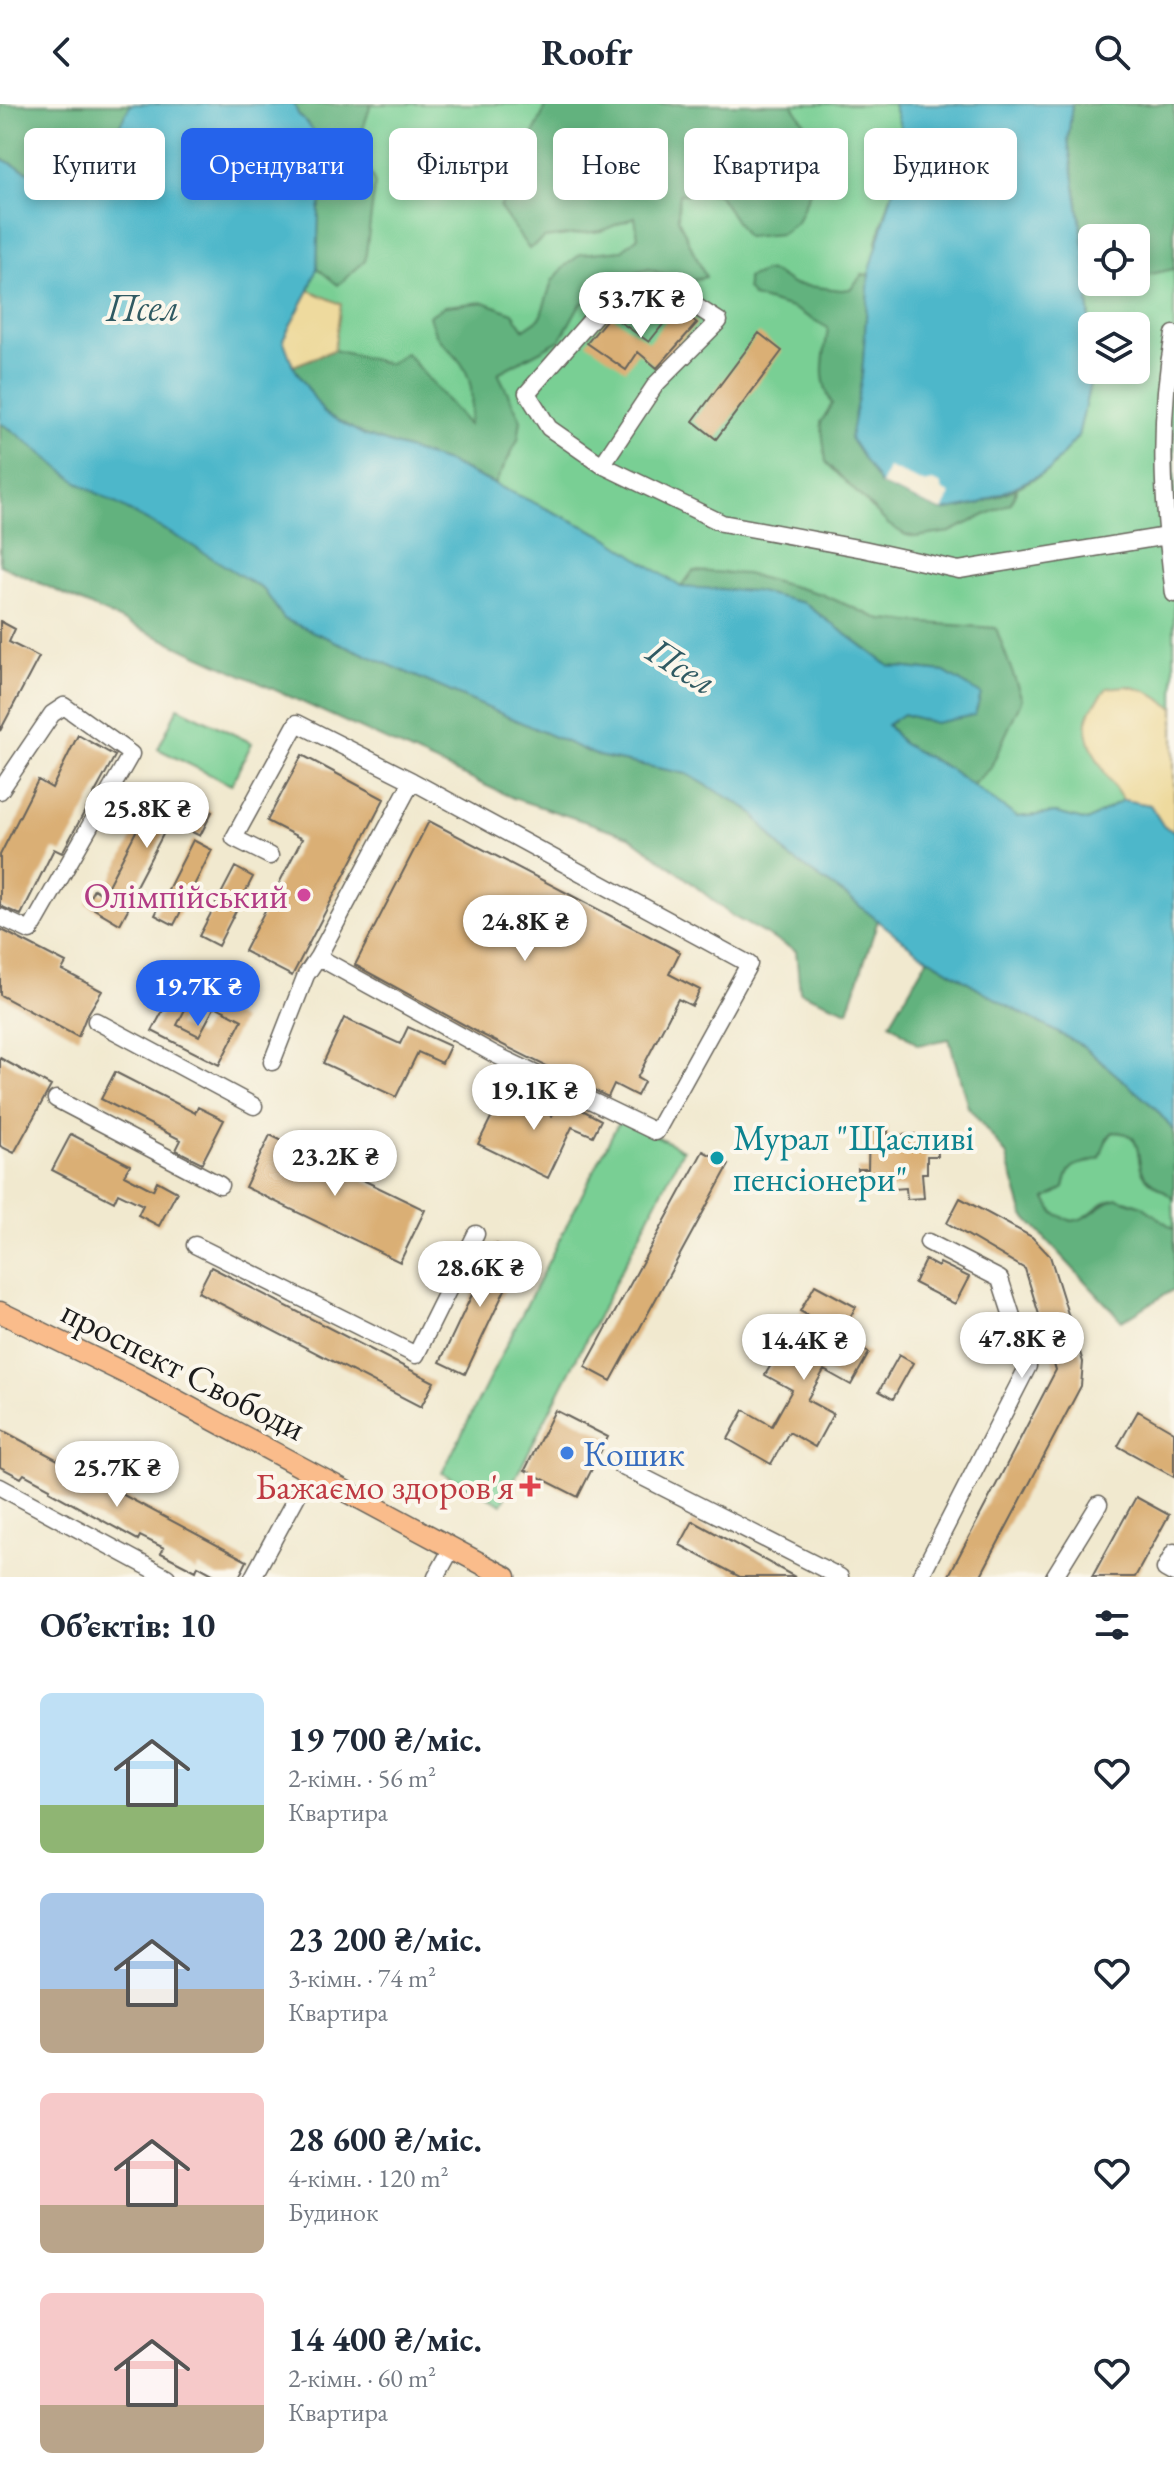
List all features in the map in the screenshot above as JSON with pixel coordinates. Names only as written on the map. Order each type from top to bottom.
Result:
[{"type":"main road","name":"проспект Свободи","points":[[0,1312],[137,1379],[506,1577]]},
{"type":"street","points":[[602,465],[656,384],[719,321],[666,287],[612,296],[527,393],[549,428],[602,465],[722,523],[959,570],[1167,536]]},
{"type":"street","points":[[1174,334],[1162,465],[1174,594]]},
{"type":"street","points":[[0,791],[52,714],[64,706],[131,754],[30,931],[0,917]]},
{"type":"street","points":[[270,856],[234,838],[297,723],[412,781],[749,964],[656,1132],[494,1054],[318,957]]},
{"type":"street","points":[[272,1062],[306,975],[412,781]]},
{"type":"street","points":[[96,1021],[254,1106]]},
{"type":"street","points":[[56,1099],[220,1185]]},
{"type":"street","points":[[195,1245],[416,1355],[476,1234]]},
{"type":"street","points":[[920,1577],[1028,1366],[1000,1279],[928,1242]]},
{"type":"street","points":[[621,1466],[840,1577]]},
{"type":"street","points":[[253,1577],[310,1472]]},
{"type":"street","points":[[0,1487],[167,1577]]},
{"type":"street","points":[[1054,1577],[1099,1504]]},
{"type":"street","points":[[436,1577],[452,1548]]},
{"type":"street","points":[[1174,1552],[1165,1569],[1174,1574]]},
{"type":"green space","points":[[0,104],[131,104],[118,128],[24,128],[24,170],[0,158]]},
{"type":"green space","points":[[294,104],[893,104],[901,128],[864,128],[864,200],[890,200],[876,244],[1017,488],[1050,470],[1078,436],[1090,384],[1150,384],[1150,312],[1090,312],[1088,296],[1150,296],[1150,224],[1078,224],[1078,227],[1071,162],[1072,104],[1174,104],[1174,831],[1123,800],[1087,821],[1056,813],[1017,817],[605,536],[447,462],[293,366],[326,200],[373,200],[373,128],[313,128]]},
{"type":"green space","points":[[294,104],[371,104],[363,128],[311,128],[298,114]]},
{"type":"green space","points":[[547,104],[792,104],[808,128],[684,128],[684,194],[679,194],[678,219],[706,277],[686,282],[648,269],[612,280],[579,306],[560,340],[498,373],[521,420],[518,440],[495,484],[447,462],[364,435],[324,413],[293,366],[334,350],[390,364],[406,353],[468,425],[471,401],[468,377],[461,363],[438,338],[429,316],[445,306],[484,302],[513,313],[524,329],[540,318],[552,281],[565,266],[581,254],[622,250],[638,237],[635,217],[601,231],[544,238],[529,249],[500,208],[504,200],[537,200],[536,128]]},
{"type":"green space","points":[[1072,104],[1174,104],[1174,269],[1150,274],[1150,224],[1081,224],[1068,140]]},
{"type":"green space","points":[[322,200],[373,200],[365,261],[338,285],[317,268]]},
{"type":"green space","points":[[722,200],[806,200],[797,222],[781,234],[746,237]]},
{"type":"green space","points":[[765,271],[775,273],[792,284],[841,290],[850,289],[862,275],[869,274],[862,376],[851,439],[881,485],[942,511],[979,504],[1017,488],[1011,503],[950,532],[916,537],[889,525],[826,462],[821,422],[832,404],[823,376],[828,328],[792,308],[753,297],[747,289],[747,278]]},
{"type":"green space","points":[[0,423],[264,590],[284,619],[598,756],[687,774],[750,810],[788,856],[878,920],[848,1011],[800,992],[796,951],[732,916],[629,836],[513,798],[0,565]]},
{"type":"green space","points":[[693,571],[746,574],[821,594],[882,620],[996,628],[1022,699],[990,769],[972,785],[903,744],[887,724],[903,714],[935,723],[980,694],[944,672],[889,666],[804,603],[681,587]]},
{"type":"green space","points":[[178,707],[252,743],[231,785],[158,749]]},
{"type":"green space","points":[[928,958],[1083,1046],[1154,1107],[1174,1131],[1174,1199],[1147,1178],[1131,1136],[1113,1132],[1107,1138],[1100,1158],[1072,1168],[1064,1188],[1046,1199],[1054,1213],[1071,1221],[1084,1218],[1118,1198],[1142,1206],[1174,1229],[1174,1289],[1122,1321],[1024,1216],[1006,1154],[968,1107],[949,1039],[918,1045],[890,1023]]},
{"type":"green space","points":[[621,1117],[683,1150],[502,1504],[442,1473]]},
{"type":"green space","points":[[1113,1132],[1123,1133],[1135,1140],[1145,1177],[1173,1197],[1174,1229],[1126,1200],[1110,1200],[1085,1217],[1071,1221],[1050,1208],[1046,1199],[1064,1188],[1071,1169],[1091,1162]]},
{"type":"sand","points":[[309,290],[341,304],[334,350],[293,366],[283,339]]},
{"type":"sand","points":[[1127,686],[1147,691],[1174,708],[1174,831],[1164,827],[1150,805],[1123,800],[1091,747],[1087,724],[1089,714],[1107,688]]},
{"type":"water","name":"Псел","points":[[131,104],[294,104],[298,114],[311,128],[181,128],[181,200],[322,200],[317,268],[283,339],[293,366],[324,413],[364,435],[447,462],[605,536],[681,587],[754,591],[804,603],[889,666],[944,672],[981,694],[975,715],[935,723],[903,714],[887,725],[903,744],[948,768],[1017,817],[1056,813],[1087,821],[1123,800],[1150,805],[1164,827],[1174,831],[1174,1131],[1154,1107],[1083,1046],[1006,1005],[914,949],[847,896],[788,856],[750,810],[687,774],[598,756],[284,619],[264,590],[183,540],[80,484],[0,423],[0,158],[24,170],[24,200],[165,200],[165,128],[118,128]]},
{"type":"water","points":[[893,104],[1072,104],[1068,140],[1081,224],[1078,224],[1078,296],[1088,296],[1089,312],[1078,312],[1078,384],[1090,384],[1078,436],[1050,470],[979,504],[943,511],[881,485],[850,438],[862,376],[869,274],[890,200],[1017,200],[1017,128],[901,128]]},
{"type":"pier","points":[[888,468],[926,484],[932,481],[940,484],[943,491],[950,494],[943,511],[881,485]]},
{"type":"building","points":[[677,307],[697,323],[657,368],[638,352],[626,370],[587,343],[610,315],[649,342]]},
{"type":"building","points":[[759,333],[782,351],[716,439],[693,421]]},
{"type":"building","points":[[0,621],[15,629],[9,642],[39,657],[0,731]]},
{"type":"building","points":[[78,735],[115,756],[62,853],[54,849],[21,915],[0,906],[0,855],[38,780],[52,788]]},
{"type":"building","name":"Олімпійський","points":[[302,755],[384,799],[292,976],[244,951],[302,839],[267,821]]},
{"type":"building","points":[[163,786],[212,812],[200,836],[170,821],[125,907],[128,909],[120,924],[86,904],[94,889],[103,895]]},
{"type":"building","points":[[429,821],[680,952],[669,974],[700,990],[692,1006],[678,999],[637,1078],[644,1082],[637,1096],[614,1084],[608,1097],[481,1034],[355,965]]},
{"type":"building","points":[[193,840],[212,850],[174,925],[155,915]]},
{"type":"building","points":[[235,867],[253,877],[218,946],[199,936]]},
{"type":"building","points":[[0,929],[66,963],[62,970],[102,991],[78,1037],[0,995]]},
{"type":"building","points":[[176,986],[193,994],[177,1025],[199,1036],[215,1006],[242,1020],[219,1065],[152,1031]]},
{"type":"building","points":[[344,1018],[400,1044],[408,1027],[450,1046],[442,1063],[418,1052],[396,1097],[323,1063]]},
{"type":"building","points":[[0,1058],[51,1086],[14,1153],[0,1146]]},
{"type":"building","points":[[115,1072],[195,1113],[198,1107],[224,1120],[202,1163],[176,1150],[181,1140],[101,1099]]},
{"type":"building","points":[[503,1093],[552,1116],[560,1098],[601,1120],[593,1136],[572,1127],[548,1178],[478,1144]]},
{"type":"building","points":[[888,1127],[888,1136],[915,1134],[915,1140],[937,1139],[938,1156],[927,1156],[927,1173],[922,1173],[924,1198],[907,1199],[906,1188],[880,1190],[879,1184],[859,1185],[858,1169],[868,1169],[869,1128]]},
{"type":"building","points":[[71,1134],[130,1165],[124,1175],[153,1190],[157,1181],[177,1192],[159,1226],[138,1215],[143,1205],[118,1193],[114,1202],[52,1170]]},
{"type":"building","points":[[270,1135],[425,1210],[400,1262],[245,1187]]},
{"type":"building","points":[[703,1151],[729,1165],[611,1381],[585,1367]]},
{"type":"building","points":[[960,1198],[1032,1237],[1050,1256],[1083,1362],[1081,1386],[980,1577],[948,1577],[1056,1370],[1025,1269],[947,1223]]},
{"type":"building","points":[[496,1244],[521,1256],[465,1374],[440,1362]]},
{"type":"building","points":[[925,1260],[938,1267],[940,1263],[969,1277],[955,1304],[914,1283]]},
{"type":"building","points":[[211,1267],[434,1382],[421,1407],[198,1292]]},
{"type":"building","points":[[815,1285],[856,1307],[839,1336],[869,1353],[851,1385],[824,1370],[807,1400],[833,1414],[815,1447],[789,1432],[771,1464],[728,1439],[744,1410],[772,1426],[792,1390],[765,1375],[781,1348],[809,1364],[829,1327],[800,1311]]},
{"type":"building","points":[[899,1355],[913,1363],[893,1399],[879,1391]]},
{"type":"building","name":"Кошик","points":[[555,1410],[608,1437],[578,1497],[525,1470]]},
{"type":"building","points":[[1138,1411],[1174,1432],[1174,1477],[1118,1446]]},
{"type":"building","points":[[0,1429],[247,1561],[239,1577],[218,1577],[198,1566],[196,1571],[161,1553],[164,1548],[140,1536],[138,1540],[24,1474],[21,1478],[0,1467]]},
{"type":"building","points":[[1136,1497],[1169,1515],[1135,1577],[1092,1577]]},
{"type":"building","points":[[693,1521],[795,1577],[740,1577],[680,1545]]},
{"type":"place","name":"Олімпійський","points":[[304,895]]},
{"type":"place","name":"Мурал \"Щасливі пенсіонери\"","points":[[717,1158]]},
{"type":"place","name":"Кошик","points":[[567,1453]]},
{"type":"place","name":"Бажаємо здоров'я","points":[[530,1486]]}]
